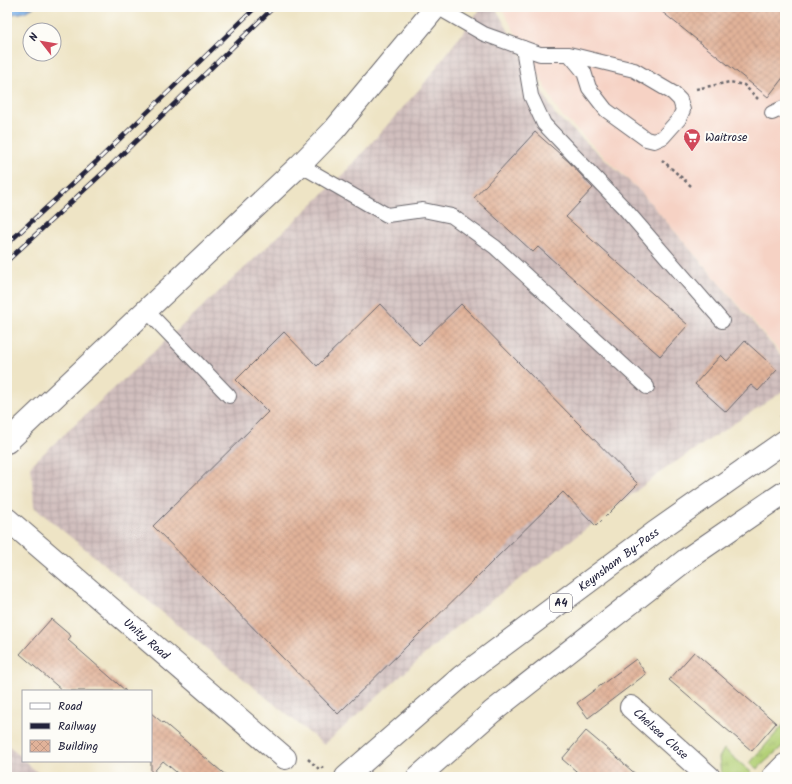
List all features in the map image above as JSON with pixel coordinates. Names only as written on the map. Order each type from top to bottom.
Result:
[{"type":"main road","points":[[7,442],[300,165],[334,130],[436,7]]},
{"type":"main road","name":"Keynsham By-Pass","points":[[346,777],[462,676],[654,533],[785,441]]},
{"type":"main road","points":[[418,777],[492,712],[687,559],[785,492]]},
{"type":"main road","name":"Unity Road","points":[[7,519],[285,758]]},
{"type":"main road","name":"Chelsea Close","points":[[631,706],[709,777]]},
{"type":"main road","points":[[773,777],[785,765]]},
{"type":"lane","points":[[436,7],[484,34],[540,54],[569,54],[634,70],[674,93],[680,100],[683,110],[679,119],[663,137],[654,141],[646,139],[606,110],[589,88],[584,72],[569,54]]},
{"type":"lane","points":[[523,48],[530,96],[544,124],[625,209],[722,321]]},
{"type":"lane","points":[[300,165],[387,215],[423,210],[452,216],[495,247],[647,387]]},
{"type":"lane","points":[[146,310],[229,396]]},
{"type":"path","points":[[674,93],[730,82],[744,85],[779,110]]},
{"type":"path","points":[[646,139],[659,157],[691,186]]},
{"type":"shaded area","points":[[482,7],[495,7],[555,114],[640,191],[785,360],[785,390],[668,467],[452,630],[324,745],[34,507],[31,465],[340,178],[423,85]]},
{"type":"shaded area","name":"Waitrose","points":[[501,7],[785,7],[785,358],[639,190],[560,114]]},
{"type":"shaded area","points":[[7,744],[22,758],[22,762],[26,762],[42,777],[7,777]]},
{"type":"green space","points":[[785,723],[785,744],[757,769],[750,763]]},
{"type":"green space","points":[[724,749],[752,773],[746,777],[725,777],[721,773],[719,758]]},
{"type":"water","points":[[7,7],[34,7],[21,13],[7,14]]},
{"type":"building","points":[[656,7],[785,7],[785,75],[768,97]]},
{"type":"building","points":[[535,132],[569,162],[593,188],[566,217],[688,325],[660,356],[538,247],[533,252],[474,198]]},
{"type":"building","points":[[380,304],[419,345],[461,304],[638,484],[596,526],[563,492],[338,714],[153,526],[268,412],[236,380],[284,332],[317,366]]},
{"type":"building","points":[[745,341],[777,370],[758,391],[751,385],[726,412],[695,384],[721,355],[727,361]]},
{"type":"building","points":[[51,619],[71,636],[68,640],[125,690],[62,690],[20,654]]},
{"type":"building","points":[[694,652],[776,723],[752,751],[669,680]]},
{"type":"building","points":[[636,659],[646,674],[588,718],[577,703]]},
{"type":"building","points":[[152,714],[228,777],[182,777],[163,761],[151,775]]},
{"type":"building","points":[[586,731],[639,777],[583,777],[562,759]]},
{"type":"railway","points":[[7,244],[96,162],[256,7]]},
{"type":"railway","points":[[7,261],[105,171],[274,7]]},
{"type":"place","name":"Waitrose","points":[[692,152]]}]
